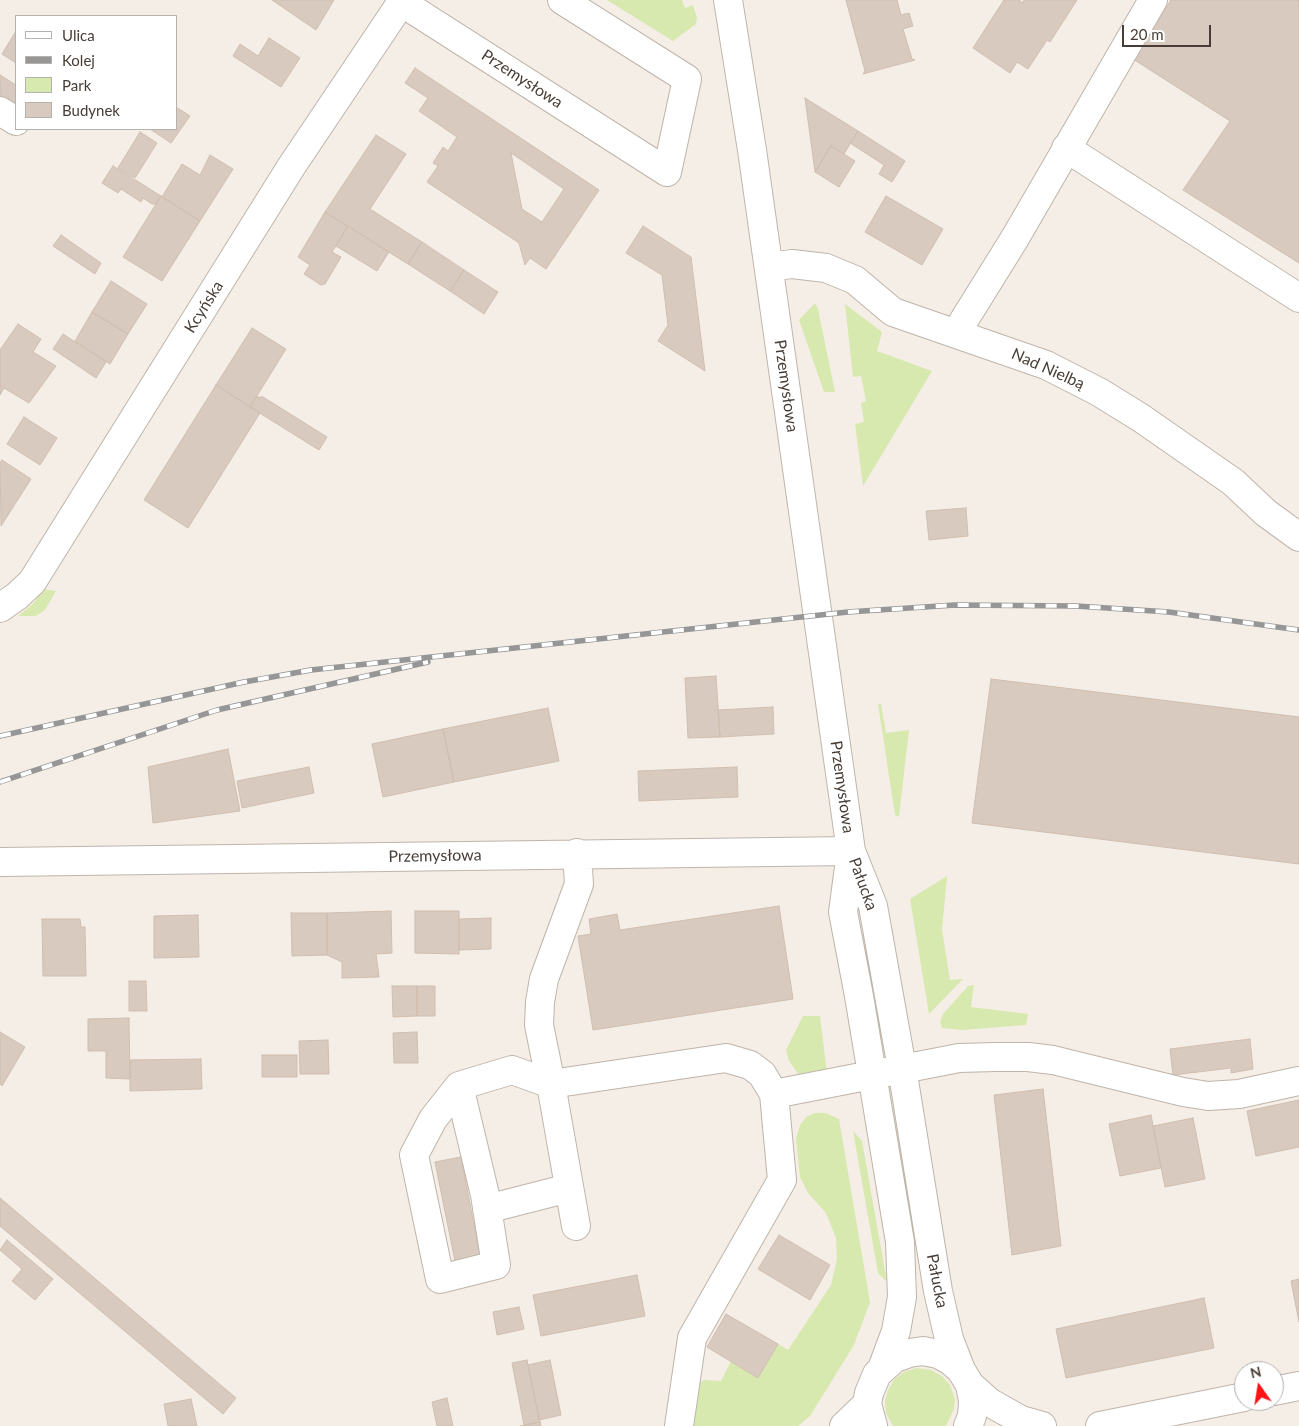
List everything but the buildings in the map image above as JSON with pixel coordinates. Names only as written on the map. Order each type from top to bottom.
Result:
[{"type":"street","name":"Przemysłowa","points":[[402,1],[667,172],[687,79],[562,0]]},
{"type":"street","name":"Przemysłowa","points":[[0,862],[577,853],[851,851],[728,0]]},
{"type":"street","points":[[956,333],[1015,238],[1153,0]]},
{"type":"street","name":"Kcyńska","points":[[0,608],[18,596],[32,582],[286,176],[402,1]]},
{"type":"street","points":[[0,111],[15,121]]},
{"type":"street","points":[[1066,148],[1299,298]]},
{"type":"street","name":"Nad Nielbą","points":[[768,267],[792,264],[826,268],[855,280],[893,312],[1046,365],[1099,392],[1141,418],[1233,482],[1266,513],[1299,537]]},
{"type":"street","name":"Pałucka","points":[[851,851],[873,906],[902,1068],[938,1291],[950,1339],[966,1378]]},
{"type":"street","name":"Pałucka","points":[[851,851],[843,912],[873,1075],[900,1242],[902,1268],[902,1297],[896,1331],[884,1366],[872,1383],[870,1415]]},
{"type":"street","points":[[576,1226],[539,1025],[544,978],[579,884],[577,853]]},
{"type":"street","points":[[774,1094],[959,1058],[1028,1057],[1053,1060],[1183,1092],[1208,1096],[1239,1094],[1299,1082]]},
{"type":"street","points":[[459,1086],[487,1209],[496,1265],[440,1279],[414,1155],[433,1119],[459,1086],[512,1070],[550,1084],[726,1058],[750,1065],[762,1074],[774,1094],[782,1180],[692,1338],[679,1426]]},
{"type":"street","points":[[487,1209],[569,1188]]},
{"type":"street","points":[[884,1366],[895,1358],[909,1353],[924,1351],[938,1354],[951,1360],[989,1402],[1021,1420],[1042,1426]]},
{"type":"street","points":[[966,1378],[973,1401],[972,1416],[968,1426]]},
{"type":"street","points":[[1284,1389],[1299,1386]]},
{"type":"street","points":[[1100,1426],[1234,1399]]},
{"type":"street","points":[[844,1426],[870,1415]]},
{"type":"green space","points":[[607,0],[682,0],[685,8],[693,5],[697,18],[696,24],[673,41]]},
{"type":"green space","points":[[815,303],[818,309],[835,392],[824,392],[799,320]]},
{"type":"green space","points":[[845,304],[882,332],[877,351],[932,371],[863,486],[855,424],[864,422],[861,403],[866,401],[861,376],[853,377]]},
{"type":"green space","points":[[43,589],[56,591],[45,610],[36,616],[18,616],[34,603]]},
{"type":"green space","points":[[878,704],[881,704],[886,733],[909,730],[899,817],[895,815]]},
{"type":"green space","points":[[947,876],[942,930],[950,980],[963,979],[929,1014],[910,899]]},
{"type":"green space","points":[[974,985],[971,1007],[1028,1014],[1026,1025],[962,1030],[942,1028],[940,1022],[943,1014],[968,986]]},
{"type":"green space","points":[[803,1016],[820,1016],[827,1073],[809,1080],[799,1075],[789,1061],[786,1050]]},
{"type":"green space","points":[[815,1113],[826,1113],[839,1119],[870,1302],[854,1345],[810,1416],[798,1426],[692,1426],[697,1384],[704,1380],[721,1381],[731,1361],[758,1378],[778,1344],[788,1350],[831,1285],[837,1259],[836,1238],[826,1213],[808,1193],[800,1177],[796,1139],[800,1125],[806,1117]]},
{"type":"green space","points":[[853,1131],[862,1141],[887,1282],[878,1273]]},
{"type":"green space","points":[[916,1368],[931,1370],[942,1376],[950,1385],[955,1399],[954,1409],[946,1426],[893,1426],[886,1413],[885,1401],[888,1390],[894,1380],[904,1372]]},
{"type":"railway","points":[[0,736],[244,682],[311,670],[848,612],[955,605],[1076,606],[1169,612],[1299,630]]},
{"type":"railway","points":[[0,782],[217,710],[428,662]]}]
